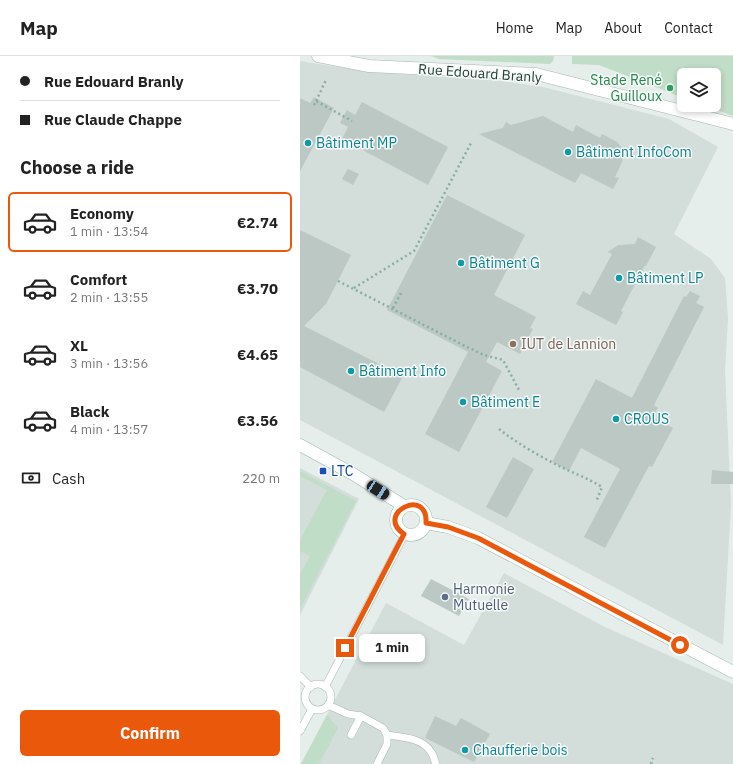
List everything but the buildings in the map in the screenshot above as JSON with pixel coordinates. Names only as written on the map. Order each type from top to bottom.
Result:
[{"type":"street","name":"Rue Edouard Branly","points":[[318,56],[369,66],[536,74],[733,124]]},
{"type":"street","points":[[300,445],[353,474],[404,506]]},
{"type":"street","points":[[409,504],[415,505],[420,508],[426,518],[426,523],[424,528],[418,534],[409,535],[404,534],[398,527],[396,518],[400,509],[404,506],[409,504]]},
{"type":"street","points":[[426,523],[448,527],[478,538],[733,672]]},
{"type":"lane","points":[[325,687],[404,534]]},
{"type":"lane","points":[[300,676],[311,687]]},
{"type":"lane","points":[[320,685],[325,687],[330,692],[331,697],[328,705],[321,710],[312,709],[305,698],[306,694],[311,687],[320,685]]},
{"type":"lane","points":[[328,705],[345,714],[361,716],[383,728],[387,735],[387,744],[377,764]]},
{"type":"lane","points":[[300,731],[312,709]]},
{"type":"lane","points":[[351,735],[361,716]]},
{"type":"lane","points":[[387,735],[405,737],[422,743],[431,750],[436,764]]},
{"type":"path","points":[[326,80],[315,103],[352,121]]},
{"type":"path","points":[[354,289],[414,251],[471,143]]},
{"type":"path","points":[[338,281],[484,355],[503,360],[519,390]]},
{"type":"path","points":[[392,308],[401,293]]},
{"type":"path","points":[[499,429],[514,440],[563,468],[588,478],[602,486],[596,502]]},
{"type":"path","points":[[651,764],[653,758]]},
{"type":"shaded area","name":"IUT de Lannion","points":[[300,61],[370,72],[502,81],[543,87],[669,119],[718,147],[674,234],[711,259],[725,278],[728,318],[725,370],[731,504],[723,645],[300,420]]},
{"type":"shaded area","points":[[300,468],[359,499],[300,615]]},
{"type":"shaded area","points":[[504,573],[605,627],[733,684],[733,764],[301,764],[386,603],[464,645]]},
{"type":"green space","points":[[431,56],[554,56],[553,61],[550,64],[439,59]]},
{"type":"green space","name":"Stade René Guilloux","points":[[572,56],[733,56],[733,116],[721,112],[721,68],[677,68],[677,95],[599,65],[572,64]]},
{"type":"green space","points":[[300,471],[356,501],[300,609],[300,575],[310,556],[300,551],[300,540],[327,490],[300,476]]},
{"type":"green space","points":[[327,715],[338,728],[319,764],[301,764]]},
{"type":"place","name":"Stade René Guilloux","points":[[670,88]]},
{"type":"place","name":"Bâtiment MP","points":[[308,143]]},
{"type":"place","name":"Bâtiment InfoCom","points":[[568,152]]},
{"type":"place","name":"Bâtiment G","points":[[461,263]]},
{"type":"place","name":"Bâtiment LP","points":[[619,278]]},
{"type":"place","name":"IUT de Lannion","points":[[513,344]]},
{"type":"place","name":"Bâtiment Info","points":[[351,371]]},
{"type":"place","name":"Bâtiment E","points":[[463,402]]},
{"type":"place","name":"CROUS","points":[[616,419]]},
{"type":"place","name":"LTC","points":[[323,471]]},
{"type":"place","name":"Harmonie Mutuelle","points":[[445,597]]},
{"type":"place","name":"Chaufferie bois","points":[[465,750]]},
{"type":"route","points":[[345,648],[404,534],[400,531],[396,523],[396,518],[400,509],[409,504],[415,505],[424,512],[426,523],[448,527],[478,538],[680,645]]}]
